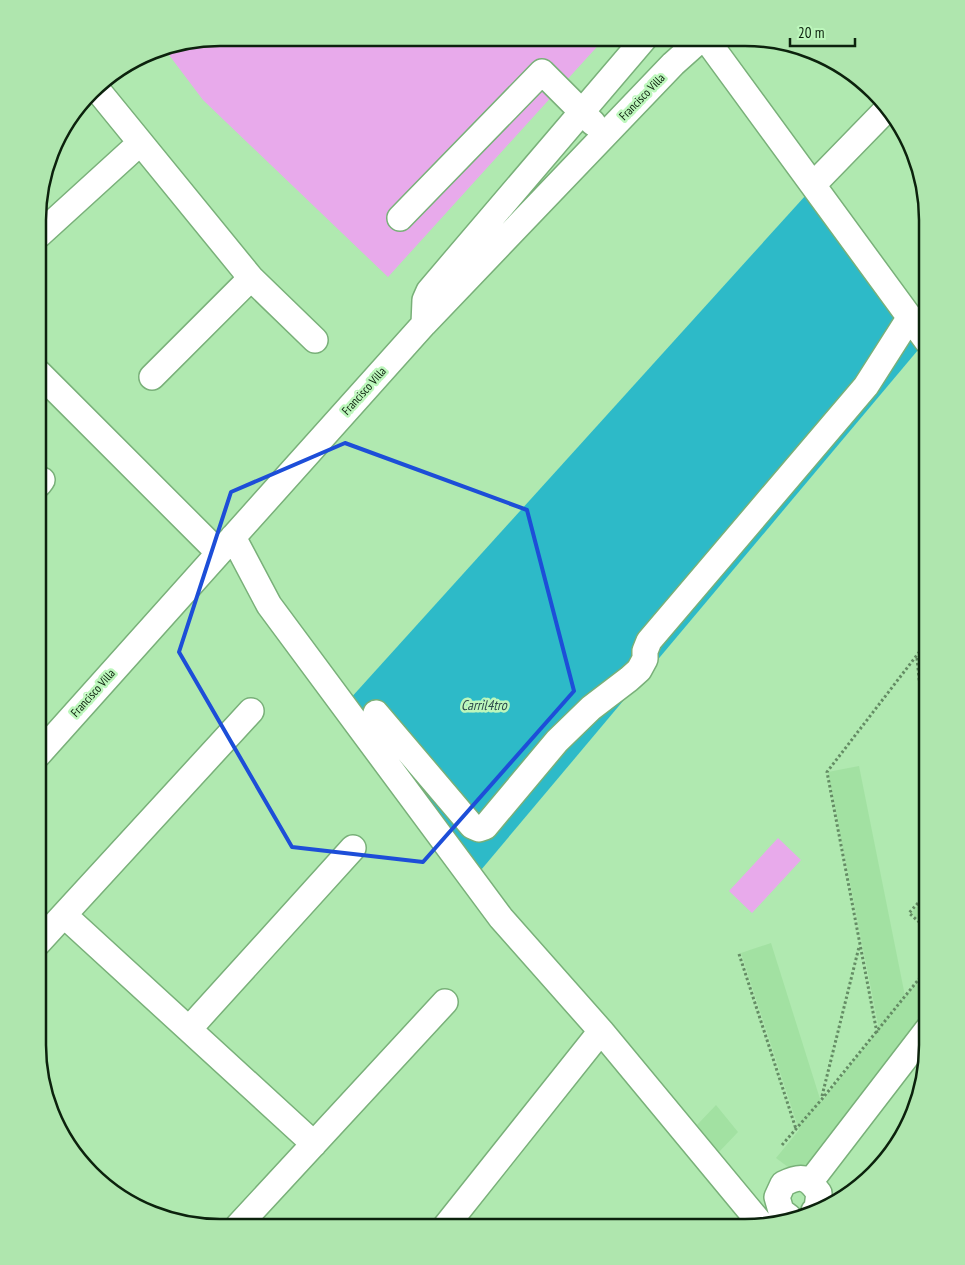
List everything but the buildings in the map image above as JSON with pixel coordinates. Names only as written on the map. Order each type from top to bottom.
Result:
[{"type":"street","points":[[424,324],[425,300],[429,291],[580,111],[638,46]]},
{"type":"street","points":[[656,46],[672,64]]},
{"type":"street","name":"Francisco Villa","points":[[46,746],[424,324],[672,64],[693,46]]},
{"type":"street","points":[[711,46],[919,329]]},
{"type":"street","points":[[400,218],[542,72],[580,111],[606,134]]},
{"type":"street","points":[[101,95],[251,278],[315,340]]},
{"type":"street","points":[[813,185],[883,115]]},
{"type":"street","points":[[46,229],[140,143]]},
{"type":"street","points":[[152,377],[251,278]]},
{"type":"street","points":[[376,713],[472,826],[479,829],[485,827],[557,741],[591,708],[629,680],[639,670],[649,641],[866,386],[910,316]]},
{"type":"street","points":[[46,379],[225,545],[495,910],[601,1031],[755,1218]]},
{"type":"street","points":[[46,934],[251,711]]},
{"type":"street","points":[[189,1029],[353,848]]},
{"type":"street","points":[[64,914],[314,1144]]},
{"type":"street","points":[[244,1219],[445,1002]]},
{"type":"street","points":[[451,1219],[601,1031]]},
{"type":"street","points":[[811,1181],[918,1042]]},
{"type":"street","points":[[785,1214],[781,1211],[777,1197],[783,1184],[797,1177],[811,1181],[819,1193],[818,1202]]},
{"type":"path","points":[[917,656],[918,671]]},
{"type":"path","points":[[877,1033],[827,772],[917,656]]},
{"type":"path","points":[[918,902],[909,913],[918,921]]},
{"type":"path","points":[[822,1099],[859,946]]},
{"type":"path","points":[[739,954],[796,1130]]},
{"type":"path","points":[[782,1145],[877,1033],[918,980]]},
{"type":"highlighted area","points":[[345,443],[527,510],[574,691],[423,862],[292,847],[179,652],[231,492]]},
{"type":"shaded area","points":[[597,46],[388,277],[203,100],[169,55],[209,47]]},
{"type":"shaded area","points":[[859,766],[905,996],[918,980],[918,1025],[800,1176],[776,1158],[799,1130],[741,953],[771,943],[821,1102],[879,1029],[828,772]]},
{"type":"shaded area","points":[[778,838],[801,860],[752,913],[729,891]]},
{"type":"shaded area","points":[[918,905],[918,920],[911,913]]},
{"type":"shaded area","points":[[716,1105],[738,1132],[719,1152],[697,1125]]},
{"type":"water","name":"Carril4tro","points":[[806,195],[918,350],[481,870],[349,700]]}]
